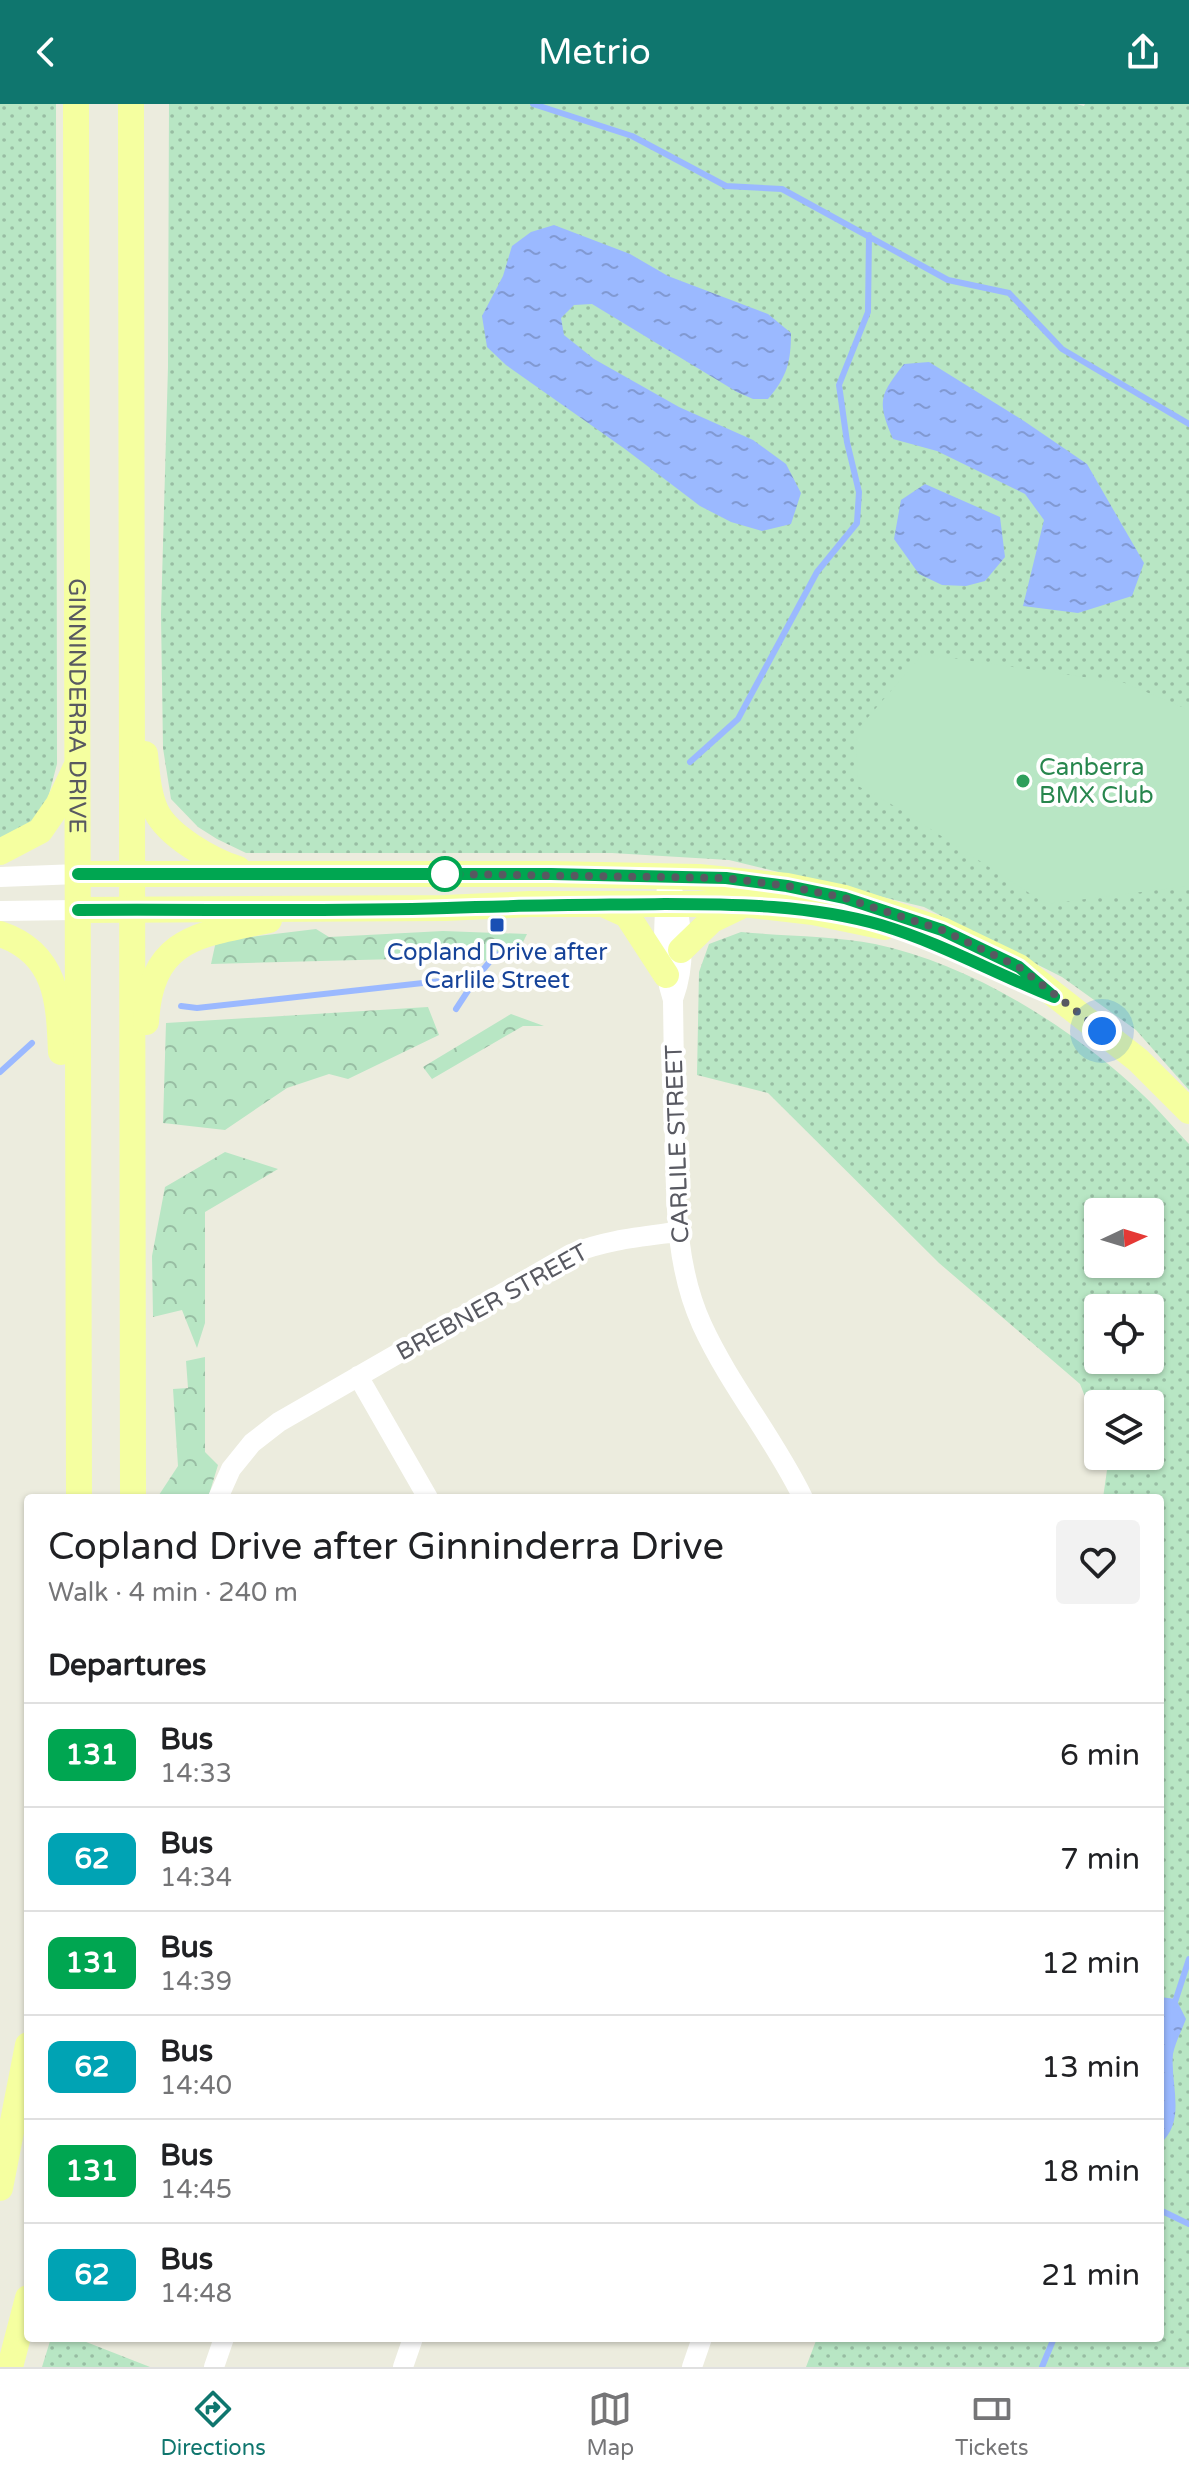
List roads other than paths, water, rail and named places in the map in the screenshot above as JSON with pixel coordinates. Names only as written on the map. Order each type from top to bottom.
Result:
[{"type":"main road","name":"GINNINDERRA DRIVE","points":[[72,1131],[78,910],[76,104]]},
{"type":"main road","points":[[131,104],[131,910],[135,1130],[133,1494]]},
{"type":"main road","points":[[130,648],[143,723],[147,784],[157,814],[202,854],[254,874]]},
{"type":"main road","points":[[0,852],[40,831],[58,805],[78,764]]},
{"type":"main road","points":[[78,874],[668,876],[726,878],[845,898],[942,930],[1054,997],[1138,1060],[1189,1111]]},
{"type":"main road","points":[[78,910],[320,909],[576,903],[747,905],[813,912],[880,925],[1016,974]]},
{"type":"main road","points":[[602,904],[627,915],[670,987]]},
{"type":"main road","points":[[681,950],[712,920],[747,905]]},
{"type":"main road","points":[[135,1130],[147,993],[166,958],[191,939],[210,932],[320,909]]},
{"type":"main road","points":[[0,934],[23,945],[38,959],[51,977],[59,999],[72,1131],[78,1242],[79,1494]]},
{"type":"main road","points":[[0,2188],[24,2065]]},
{"type":"main road","points":[[10,2367],[24,2313]]},
{"type":"street","points":[[0,877],[78,874]]},
{"type":"street","name":"CARLILE STREET","points":[[668,876],[681,950],[680,977],[670,987]]},
{"type":"street","name":"CARLILE STREET","points":[[671,904],[670,987],[677,1232],[686,1279],[701,1323],[723,1365],[789,1469],[801,1494]]},
{"type":"street","points":[[0,911],[78,910]]},
{"type":"street","name":"BREBNER STREET","points":[[220,1494],[231,1469],[252,1443],[279,1422],[358,1376],[571,1254],[590,1246],[631,1237],[677,1232]]},
{"type":"street","points":[[358,1376],[426,1494]]},
{"type":"street","points":[[214,2367],[223,2342]]},
{"type":"street","points":[[403,2367],[412,2342]]},
{"type":"street","points":[[692,2367],[701,2342]]},
{"type":"water","points":[[554,225],[630,254],[668,276],[768,314],[791,333],[789,361],[780,383],[768,399],[753,399],[592,304],[574,305],[561,318],[564,335],[594,359],[679,407],[753,440],[786,464],[801,493],[791,524],[762,531],[731,522],[700,506],[506,365],[487,347],[482,316],[503,276],[512,246],[531,232]]},
{"type":"water","points":[[929,362],[1087,464],[1144,563],[1132,596],[1078,613],[1023,606],[1044,520],[1025,494],[937,451],[893,439],[884,416],[885,392],[904,364]]},
{"type":"water","points":[[925,484],[1000,517],[1005,557],[985,581],[966,586],[942,585],[919,574],[894,539],[901,500]]},
{"type":"water","points":[[1164,1998],[1176,1999],[1186,2019],[1173,2054],[1176,2102],[1168,2135],[1164,2140]]},
{"type":"waterway","points":[[533,104],[632,136],[726,186],[782,189],[948,280],[1009,293],[1062,349],[1189,424]]},
{"type":"waterway","points":[[690,762],[738,719],[817,572],[857,523],[859,492],[847,442],[839,385],[868,312],[869,235]]},
{"type":"waterway","points":[[181,1006],[197,1008],[477,977],[496,954]]},
{"type":"waterway","points":[[456,1009],[477,977]]},
{"type":"waterway","points":[[0,1072],[32,1043]]},
{"type":"waterway","points":[[1174,2005],[1189,1959]]},
{"type":"waterway","points":[[1164,2212],[1189,2224]]},
{"type":"waterway","points":[[1042,2367],[1052,2342]]},
{"type":"place","name":"Canberra BMX Club","points":[[1023,781]]},
{"type":"place","name":"Copland Drive after Carlile Street","points":[[497,925]]}]
